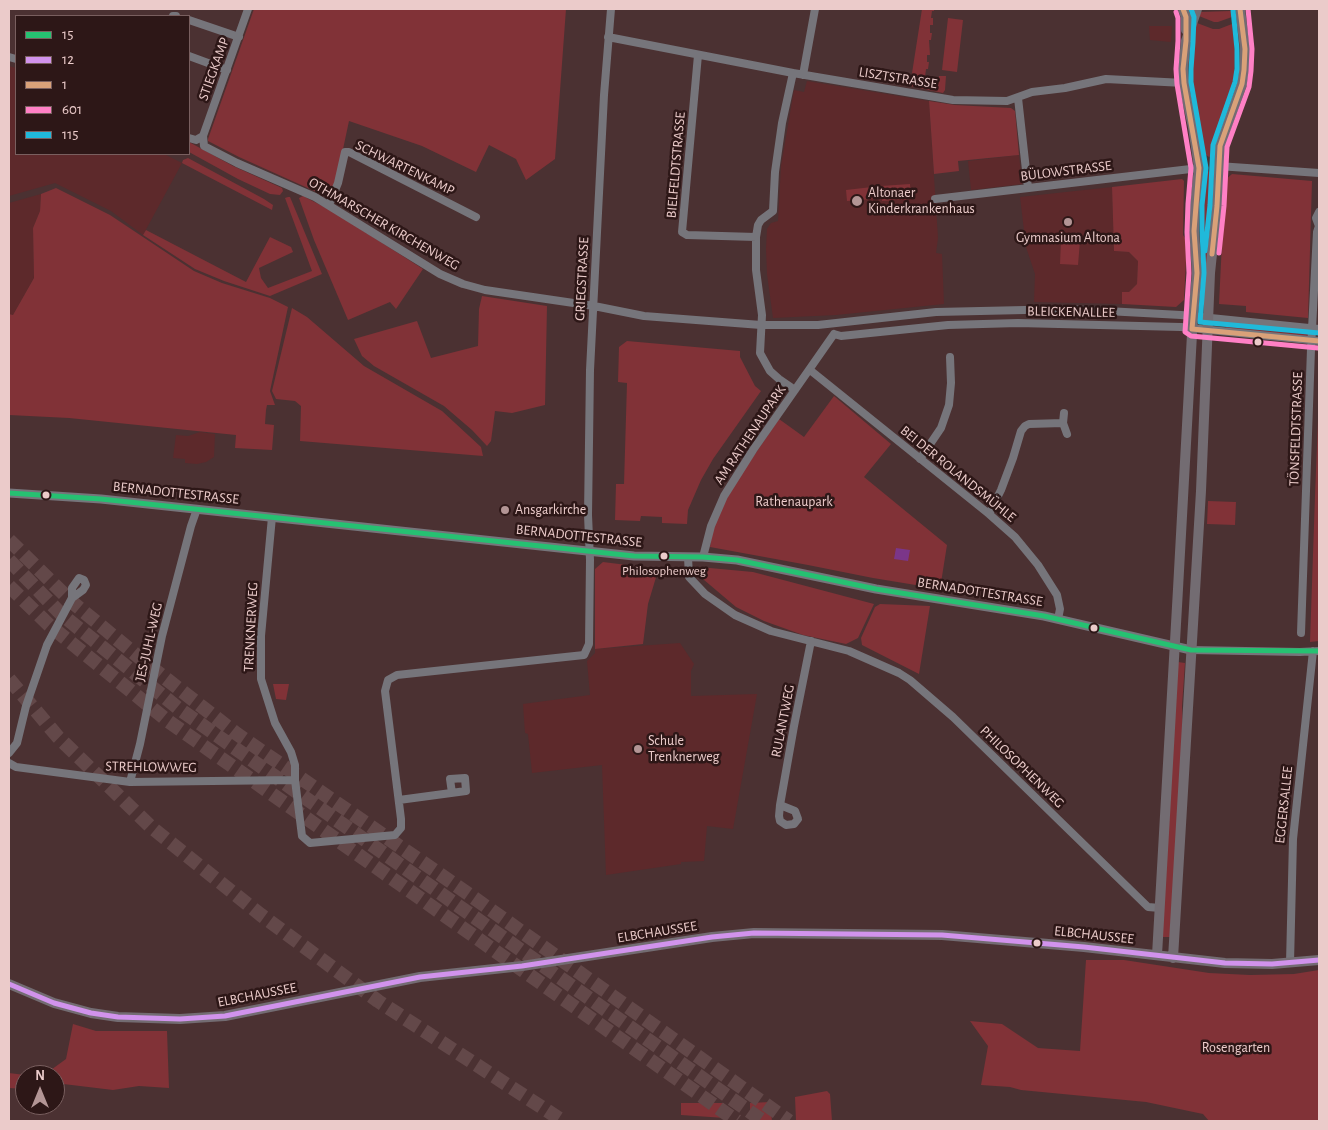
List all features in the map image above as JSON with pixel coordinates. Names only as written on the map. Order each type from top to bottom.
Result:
[{"type":"main road","points":[[1157,955],[1192,316],[1197,274],[1194,231],[1199,168],[1184,83],[1186,17],[1183,9]]},
{"type":"main road","points":[[1186,41],[1197,9]]},
{"type":"main road","points":[[1173,958],[1201,501],[1210,273],[1217,206],[1220,146],[1239,92],[1244,70],[1245,49],[1240,9]]},
{"type":"main road","points":[[1199,168],[1218,166]]},
{"type":"main road","name":"ELBCHAUSSEE","points":[[9,984],[54,1003],[90,1013],[118,1017],[189,1019],[240,1013],[420,977],[522,966],[712,937],[754,933],[920,934],[1084,947],[1225,963],[1290,963],[1319,960]]},
{"type":"street","name":"STIEGKAMP","points":[[203,136],[248,9]]},
{"type":"street","name":"GRIEGSTRASSE","points":[[590,551],[588,515],[590,370],[604,96],[612,9]]},
{"type":"street","points":[[802,75],[815,9]]},
{"type":"street","points":[[190,20],[239,37]]},
{"type":"street","name":"LISZTSTRASSE","points":[[608,38],[793,74],[953,100],[1007,101],[1032,92],[1066,88],[1106,79],[1184,83]]},
{"type":"street","name":"BIELFELDTSTRASSE","points":[[698,55],[682,232],[687,235],[756,237]]},
{"type":"street","points":[[190,56],[227,70]]},
{"type":"street","points":[[793,74],[782,123],[775,172],[773,211],[761,220],[758,225],[756,270],[762,315],[760,352],[770,371],[779,380],[795,390]]},
{"type":"street","points":[[1018,98],[1028,188]]},
{"type":"street","points":[[190,138],[196,140],[203,136]]},
{"type":"street","name":"OTHMARSCHER KIRCHENWEG","points":[[203,136],[206,148],[293,187],[329,206],[440,274],[463,284],[485,290],[669,319],[761,325]]},
{"type":"street","name":"SCHWARTENKAMP","points":[[329,206],[338,183],[345,152],[349,152],[476,217]]},
{"type":"street","points":[[1218,166],[1319,173]]},
{"type":"street","name":"BÜLOWSTRASSE","points":[[935,199],[1199,168]]},
{"type":"street","name":"TÖNSFELDTSTRASSE","points":[[1301,633],[1316,340],[1317,232],[1319,226],[1316,218],[1319,212]]},
{"type":"street","name":"BLEICKENALLEE","points":[[761,325],[818,325],[936,312],[1069,309],[1192,316],[1316,328]]},
{"type":"street","name":"BLEICKENALLEE","points":[[834,334],[841,336],[948,325],[1018,323],[1192,329],[1316,340]]},
{"type":"street","points":[[831,324],[834,334]]},
{"type":"street","name":"AM RATHENAUPARK","points":[[703,557],[711,526],[724,496],[753,450],[834,334]]},
{"type":"street","points":[[920,460],[935,439],[945,418],[951,392],[950,357]]},
{"type":"street","name":"BEI DER ROLANDSMÜHLE","points":[[810,370],[1015,537],[1038,565],[1057,595],[1060,609],[1058,619]]},
{"type":"street","points":[[1064,413],[1063,423],[1068,434]]},
{"type":"street","points":[[989,514],[1001,490],[1021,430],[1029,424],[1063,423]]},
{"type":"street","name":"BERNADOTTESTRASSE","points":[[9,493],[101,499],[634,556],[703,557],[737,560],[876,589],[1058,619],[1191,650],[1316,651]]},
{"type":"street","name":"JES-JUHL-WEG","points":[[130,782],[140,744],[162,636],[197,509]]},
{"type":"street","name":"TRENKNERWEG","points":[[272,517],[261,636],[261,679],[275,723],[296,765],[295,780],[301,832],[305,840],[310,843],[395,836],[401,828],[385,691],[388,680],[397,675],[584,656],[589,644],[590,551]]},
{"type":"street","name":"PHILOSOPHENWEG","points":[[688,557],[688,577],[705,594],[735,615],[771,631],[848,651],[899,672],[910,680],[953,717],[1148,908],[1160,908]]},
{"type":"street","points":[[9,753],[17,743],[26,706],[47,645],[72,598]]},
{"type":"street","name":"RULANTWEG","points":[[780,805],[811,641]]},
{"type":"street","name":"EGGERSALLEE","points":[[1290,963],[1293,839],[1316,651]]},
{"type":"street","name":"STREHLOWWEG","points":[[9,763],[16,767],[130,782],[295,780]]},
{"type":"street","points":[[399,800],[452,793]]},
{"type":"shaded area","points":[[1149,26],[1172,26],[1171,42],[1150,40]]},
{"type":"shaded area","points":[[9,66],[15,68],[15,155],[166,155],[182,163],[143,235],[111,211],[55,183],[9,196]]},
{"type":"shaded area","name":"Altonaer Kinderkrankenhaus","points":[[807,81],[929,101],[938,238],[936,253],[942,254],[944,304],[836,315],[773,318],[767,274],[767,229],[771,223],[778,221],[781,166],[794,90],[804,92]]},
{"type":"shaded area","points":[[1019,155],[1022,184],[971,190],[968,161]]},
{"type":"shaded area","name":"Gymnasium Altona","points":[[1112,187],[1114,251],[1129,252],[1138,261],[1137,284],[1129,292],[1122,292],[1122,304],[1034,302],[1035,274],[1026,247],[1020,197]]},
{"type":"shaded area","points":[[41,194],[40,211],[33,228],[34,278],[13,315],[9,314],[9,203]]},
{"type":"shaded area","points":[[200,432],[215,434],[214,457],[206,462],[197,464],[185,463],[185,459],[173,458],[176,435],[188,436]]},
{"type":"shaded area","points":[[896,548],[910,550],[908,561],[894,559]]},
{"type":"shaded area","name":"Schule Trenknerweg","points":[[680,643],[694,664],[691,671],[691,696],[757,694],[733,829],[707,826],[704,861],[681,862],[681,864],[606,875],[602,765],[532,773],[528,734],[525,733],[523,704],[590,695],[587,661],[595,653],[595,649]]},
{"type":"green space","points":[[254,9],[566,9],[555,159],[526,180],[516,159],[489,145],[476,172],[422,146],[349,121],[336,182],[330,198],[239,157],[208,141],[208,139]]},
{"type":"green space","points":[[922,9],[934,9],[931,18],[933,18],[933,25],[930,25],[930,33],[932,33],[931,40],[929,40],[930,55],[927,55],[927,62],[929,62],[925,77],[927,77],[927,81],[938,82],[939,76],[946,76],[943,93],[910,86]]},
{"type":"green space","points":[[1231,11],[1232,17],[1218,22],[1199,16],[1200,12]]},
{"type":"green space","points":[[948,18],[963,20],[957,72],[942,70]]},
{"type":"green space","points":[[1197,23],[1213,29],[1219,29],[1232,24],[1235,51],[1234,80],[1229,100],[1220,119],[1212,155],[1209,157],[1202,152],[1195,109],[1189,87],[1190,47]]},
{"type":"green space","points":[[929,101],[955,105],[1011,108],[1015,111],[1019,155],[958,161],[959,171],[934,174]]},
{"type":"green space","points":[[190,143],[233,166],[282,188],[283,191],[280,195],[270,194],[190,153]]},
{"type":"green space","points":[[188,158],[264,199],[273,205],[272,210],[182,163],[183,160]]},
{"type":"green space","points":[[1204,171],[1213,172],[1206,298],[1203,298],[1205,263],[1201,235]]},
{"type":"green space","points":[[1232,174],[1312,181],[1308,318],[1246,312],[1246,306],[1219,304],[1225,180]]},
{"type":"green space","points":[[1182,179],[1184,181],[1183,235],[1187,241],[1184,300],[1176,307],[1122,304],[1122,292],[1129,292],[1137,284],[1138,261],[1129,252],[1114,251],[1112,187]]},
{"type":"green space","points":[[910,184],[911,199],[882,201],[881,186]]},
{"type":"green space","points":[[872,187],[873,199],[847,201],[846,190]]},
{"type":"green space","points":[[56,188],[110,215],[194,271],[222,283],[270,298],[288,307],[270,391],[275,405],[267,405],[266,410],[265,424],[274,425],[272,450],[235,448],[236,435],[69,418],[9,415],[9,314],[13,315],[34,278],[33,228],[40,211],[41,194]]},
{"type":"green space","points":[[303,196],[332,211],[423,269],[396,309],[390,302],[348,320],[314,240],[299,198]]},
{"type":"green space","points":[[290,197],[322,274],[270,296],[195,269],[143,235],[146,230],[246,282],[270,237],[291,247],[293,252],[259,268],[261,278],[268,288],[312,271],[285,198]]},
{"type":"green space","points":[[1061,240],[1080,241],[1078,265],[1060,264]]},
{"type":"green space","points":[[482,296],[547,306],[545,405],[512,413],[495,411],[491,441],[487,446],[444,406],[374,366],[362,356],[354,339],[417,321],[431,358],[478,346],[479,309]]},
{"type":"green space","points":[[292,308],[307,317],[364,366],[442,411],[481,447],[483,456],[300,441],[301,406],[295,401],[276,399],[272,391]]},
{"type":"green space","points":[[1227,324],[1309,330],[1309,334],[1305,337],[1226,328]]},
{"type":"green space","points":[[627,341],[740,351],[740,357],[755,386],[761,391],[713,459],[701,480],[688,510],[687,524],[662,523],[662,517],[641,516],[640,521],[615,520],[616,484],[624,484],[627,383],[618,382],[619,347]]},
{"type":"green space","points":[[1319,394],[1319,641],[1310,642],[1315,496]]},
{"type":"green space","name":"Rathenaupark","points":[[834,396],[891,444],[864,477],[947,545],[940,589],[710,547],[713,527],[720,510],[742,473],[779,419],[804,437]]},
{"type":"green space","points":[[1208,501],[1236,502],[1235,525],[1207,524]]},
{"type":"green space","points":[[603,562],[627,565],[657,574],[648,604],[643,644],[595,649],[595,569]]},
{"type":"green space","points":[[699,567],[753,572],[874,604],[858,638],[846,644],[803,635],[764,621],[736,607],[697,574]]},
{"type":"green space","points":[[880,604],[930,606],[919,674],[862,645],[861,638],[875,607]]},
{"type":"green space","points":[[1178,662],[1185,663],[1182,706],[1183,733],[1170,937],[1162,937]]},
{"type":"green space","points":[[273,684],[289,684],[286,700],[276,699]]},
{"type":"green space","name":"Rosengarten","points":[[1086,960],[1124,960],[1209,973],[1250,975],[1294,974],[1319,970],[1319,1121],[1209,1121],[1203,1114],[1146,1102],[981,1085],[988,1046],[970,1021],[1002,1024],[1038,1048],[1080,1051]]},
{"type":"green space","points":[[73,1024],[96,1031],[167,1031],[169,1088],[139,1086],[113,1090],[65,1084],[65,1065],[58,1065],[66,1059]]},
{"type":"green space","points":[[9,1073],[15,1074],[15,1088],[9,1088]]},
{"type":"green space","points":[[827,1091],[830,1094],[832,1121],[796,1121],[795,1097]]},
{"type":"green space","points":[[770,1102],[772,1121],[750,1120],[750,1103]]},
{"type":"green space","points":[[681,1103],[724,1103],[725,1118],[681,1115]]},
{"type":"tunnel","points":[[9,540],[72,602],[237,734],[467,893],[789,1121]]},
{"type":"tunnel","points":[[9,560],[61,614],[178,708],[763,1121]]},
{"type":"tunnel","points":[[9,586],[49,625],[168,721],[737,1121]]},
{"type":"tunnel","points":[[9,679],[58,737],[151,827],[261,915],[378,1001],[563,1121]]},
{"type":"transit line","name":"1","points":[[1183,9],[1186,17],[1184,83],[1199,168],[1194,231],[1197,273],[1192,329]]},
{"type":"transit line","name":"115","points":[[1191,9],[1194,17],[1191,82],[1206,168],[1202,205],[1204,273],[1200,322],[1319,333]]},
{"type":"transit line","name":"1","points":[[1212,254],[1220,146],[1242,84],[1244,70],[1245,49],[1240,9]]},
{"type":"transit line","name":"601","points":[[1219,253],[1227,147],[1249,87],[1251,71],[1252,49],[1248,9]]},
{"type":"transit line","name":"115","points":[[1205,251],[1210,205],[1213,145],[1235,82],[1237,69],[1233,10]]},
{"type":"transit line","name":"601","points":[[1176,12],[1178,18],[1177,84],[1191,168],[1187,232],[1189,273],[1185,332],[1191,336],[1318,348]]},
{"type":"transit line","name":"1","points":[[1192,329],[1319,341]]},
{"type":"transit line","name":"15","points":[[9,493],[101,499],[634,556],[703,557],[737,560],[876,589],[1044,616],[1191,650],[1319,651]]},
{"type":"transit line","name":"12","points":[[9,984],[54,1003],[91,1013],[118,1017],[180,1019],[225,1016],[420,977],[522,966],[712,937],[754,933],[942,935],[1084,947],[1225,963],[1272,964],[1319,960]]},
{"type":"place","name":"Altonaer Kinderkrankenhaus","points":[[857,201]]},
{"type":"place","name":"Gymnasium Altona","points":[[1068,222]]},
{"type":"place","name":"Ansgarkirche","points":[[505,510]]},
{"type":"place","name":"Philosophenweg","points":[[664,556]]},
{"type":"place","name":"Schule Trenknerweg","points":[[638,749]]}]
